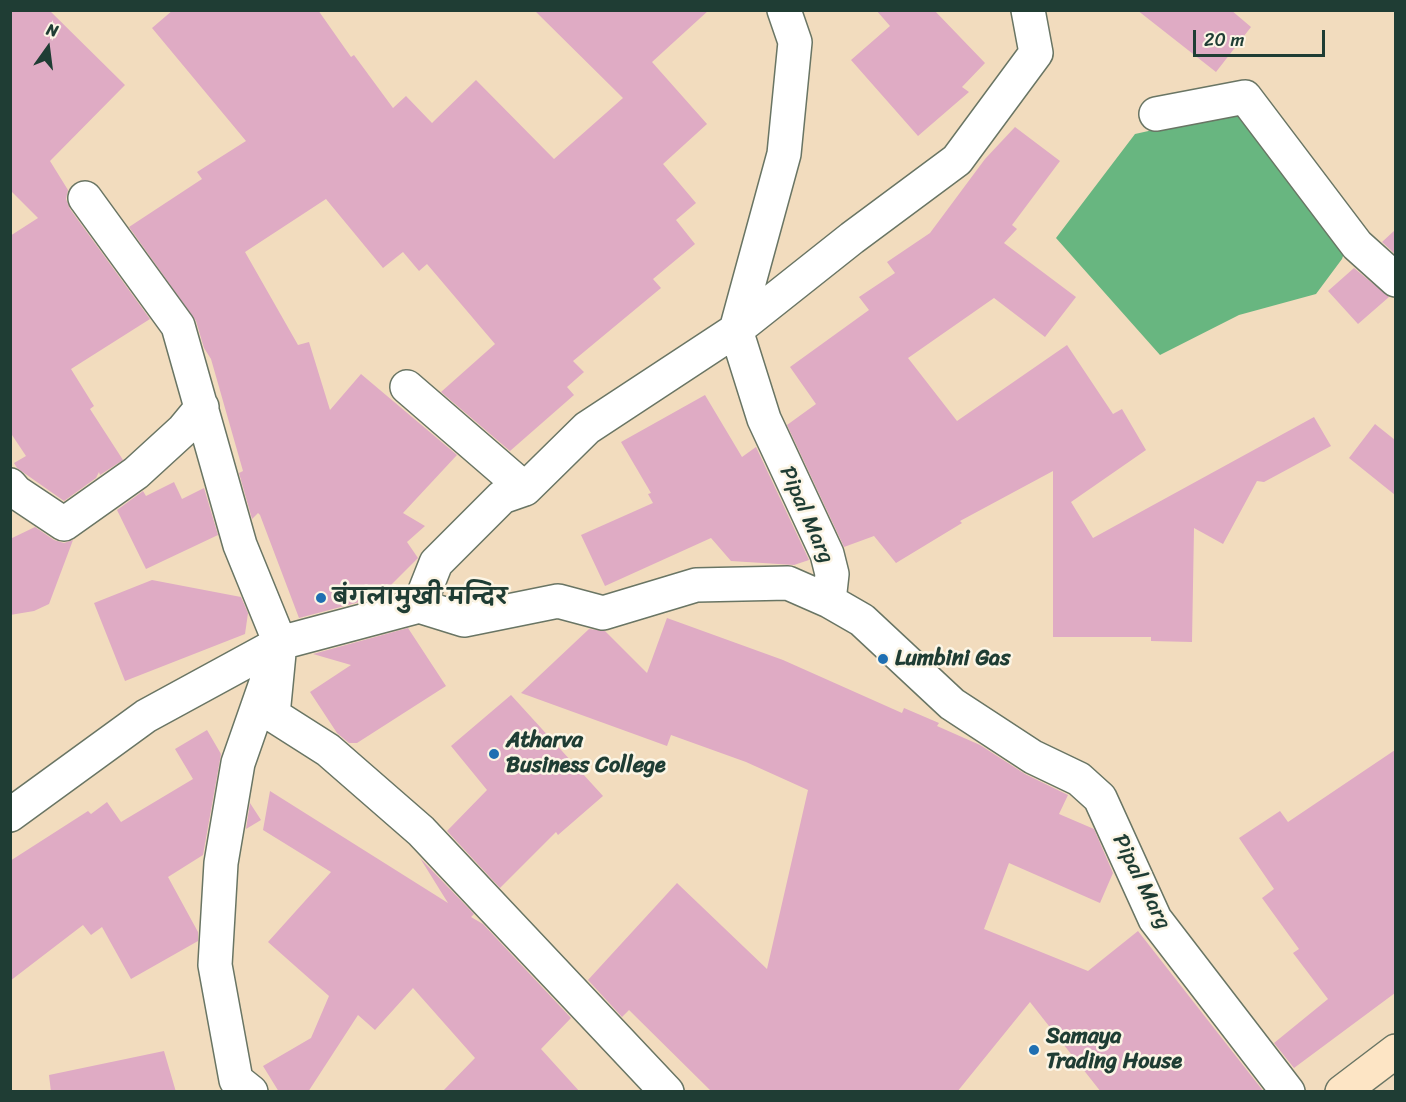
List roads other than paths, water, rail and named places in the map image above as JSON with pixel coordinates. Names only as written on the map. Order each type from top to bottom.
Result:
[{"type":"main road","points":[[1342,1092],[1395,1051]]},
{"type":"street","points":[[736,330],[784,154],[795,42],[784,10]]},
{"type":"street","points":[[419,606],[436,563],[502,497],[525,489],[587,428],[736,330],[852,238],[957,160],[1036,53],[1028,10]]},
{"type":"street","points":[[1156,114],[1245,97],[1357,244],[1395,280]]},
{"type":"street","points":[[85,198],[178,326],[240,545],[280,643],[273,715],[328,750],[421,831],[667,1092]]},
{"type":"street","name":"Pipal Marg","points":[[736,330],[764,419],[827,554],[832,574],[829,602],[862,620],[952,704],[1033,758],[1079,779],[1100,798],[1155,919],[1288,1092]]},
{"type":"street","points":[[407,387],[525,489]]},
{"type":"street","points":[[10,485],[16,492],[64,524],[136,473],[183,430],[202,407]]},
{"type":"street","points":[[10,815],[146,716],[280,643],[419,606],[464,620],[558,601],[603,613],[696,585],[788,583],[829,602]]},
{"type":"street","points":[[251,1092],[236,1080],[215,965],[220,874],[238,763],[280,643]]},
{"type":"place","name":"बंगलामुखी मन्दिर","points":[[321,598]]},
{"type":"place","name":"Lumbini Gas","points":[[883,659]]},
{"type":"place","name":"Atharva Business College","points":[[494,754]]},
{"type":"place","name":"Samaya Trading House","points":[[1034,1050]]}]
